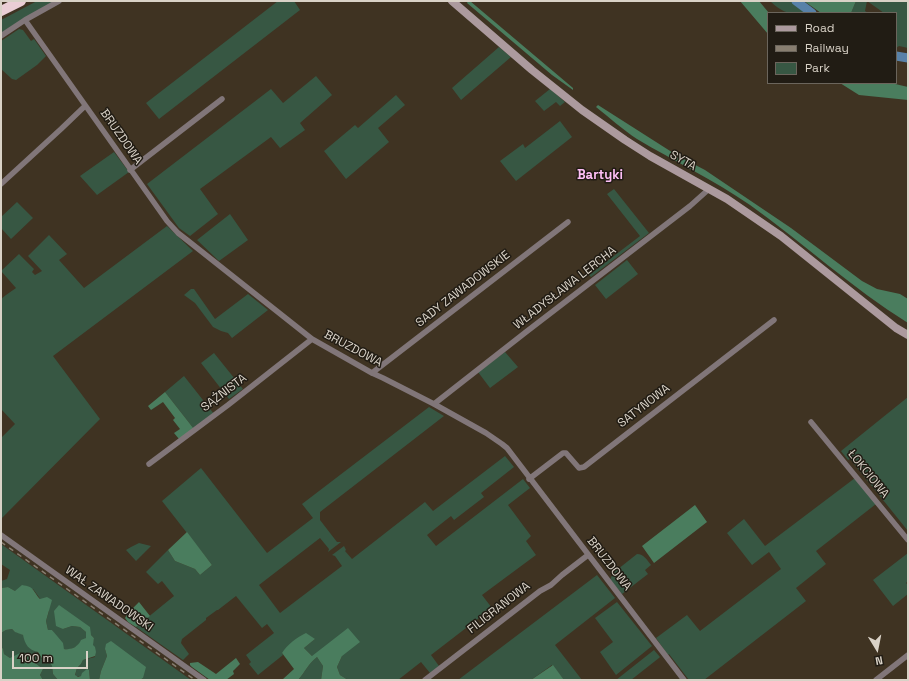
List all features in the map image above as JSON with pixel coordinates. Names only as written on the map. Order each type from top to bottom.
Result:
[{"type":"highway","points":[[1,12],[21,1]]},
{"type":"street","points":[[1,36],[25,20],[59,1]]},
{"type":"street","name":"SYTA","points":[[452,1],[532,70],[582,110],[644,152],[732,202],[781,236],[896,328],[908,335]]},
{"type":"street","name":"BRUZDOWA","points":[[25,20],[130,170],[167,221],[178,233],[312,340],[372,373],[434,404],[486,433],[507,448],[684,680]]},
{"type":"street","points":[[130,170],[222,99]]},
{"type":"street","points":[[1,184],[85,106]]},
{"type":"street","name":"WŁADYSŁAWA LERCHA","points":[[434,404],[690,206],[709,189]]},
{"type":"street","name":"SADY ZAWADOWSKIE","points":[[372,373],[568,222]]},
{"type":"street","name":"SATYNOWA","points":[[530,479],[563,453],[566,453],[579,468],[584,467],[774,320]]},
{"type":"street","name":"SĄŻNISTA","points":[[149,464],[312,340]]},
{"type":"street","name":"ŁOKCIOWA","points":[[811,422],[908,540]]},
{"type":"street","name":"WAŁ ZAWADOWSKI","points":[[1,535],[204,680]]},
{"type":"street","name":"FILIGRANOWA","points":[[425,680],[588,555]]},
{"type":"street","points":[[876,680],[908,656]]},
{"type":"green space","points":[[37,1],[55,1],[1,34],[1,20]]},
{"type":"green space","points":[[278,1],[294,1],[300,10],[159,119],[146,103]]},
{"type":"green space","points":[[470,1],[573,88],[573,90],[552,75],[467,3]]},
{"type":"green space","points":[[740,1],[759,1],[768,12],[767,33]]},
{"type":"green space","points":[[770,1],[792,1],[807,12],[788,12],[780,9]]},
{"type":"green space","points":[[804,1],[856,1],[851,12],[820,12]]},
{"type":"green space","points":[[856,1],[867,1],[865,11],[866,12],[851,12]]},
{"type":"green space","points":[[867,1],[908,1],[908,48],[899,46],[897,47],[897,12],[883,12]]},
{"type":"green space","points":[[19,29],[23,30],[31,41],[34,39],[46,56],[37,65],[16,80],[12,79],[1,69],[1,41]]},
{"type":"green space","points":[[499,47],[511,57],[461,100],[452,88]]},
{"type":"green space","points":[[316,76],[332,95],[300,123],[305,130],[280,148],[271,137],[200,189],[218,214],[190,236],[179,228],[147,184],[271,89],[283,103]]},
{"type":"green space","points":[[842,84],[895,84],[908,87],[908,100],[859,95]]},
{"type":"green space","points":[[550,89],[565,102],[560,106],[556,102],[544,111],[535,101]]},
{"type":"green space","points":[[396,95],[405,105],[378,128],[389,142],[346,179],[324,151],[355,125],[358,128]]},
{"type":"green space","points":[[598,105],[678,156],[705,170],[791,228],[862,281],[877,289],[900,294],[908,299],[908,323],[867,295],[750,205],[708,179],[637,139],[596,107]]},
{"type":"green space","points":[[560,121],[572,137],[516,181],[500,161],[523,144],[525,148]]},
{"type":"green space","points":[[114,152],[129,172],[97,195],[80,176]]},
{"type":"green space","points":[[614,189],[649,233],[591,277],[589,275],[640,236],[607,194]]},
{"type":"green space","points":[[17,202],[33,218],[11,239],[1,228],[1,217]]},
{"type":"green space","points":[[230,214],[248,240],[219,261],[197,240]]},
{"type":"green space","points":[[167,226],[193,251],[53,356],[100,419],[1,519],[1,438],[15,424],[1,409],[1,299],[16,288],[1,271],[19,254],[34,269],[32,272],[35,275],[42,271],[28,256],[49,235],[67,254],[59,260],[84,288]]},
{"type":"green space","points":[[627,260],[638,274],[606,299],[595,285]]},
{"type":"green space","points":[[191,289],[194,289],[215,319],[248,294],[268,310],[232,338],[228,333],[213,327],[195,303],[184,295]]},
{"type":"green space","points":[[505,352],[518,367],[490,388],[478,372]]},
{"type":"green space","points":[[214,353],[243,389],[229,399],[201,363]]},
{"type":"green space","points":[[184,376],[214,414],[194,429],[165,392]]},
{"type":"green space","points":[[165,392],[194,429],[179,439],[174,433],[180,429],[173,420],[175,418],[163,402],[151,410],[148,406]]},
{"type":"green space","points":[[908,397],[908,531],[850,459],[848,460],[841,451]]},
{"type":"green space","points":[[429,407],[444,416],[320,512],[320,520],[337,542],[341,542],[328,552],[329,549],[320,538],[259,585],[280,613],[342,566],[335,556],[332,555],[344,546],[345,551],[352,559],[425,502],[433,511],[505,456],[514,467],[481,493],[484,497],[454,520],[451,516],[427,535],[436,546],[523,479],[530,488],[508,505],[531,536],[526,541],[536,555],[482,595],[492,608],[431,655],[439,666],[430,673],[421,662],[398,680],[348,680],[340,675],[337,667],[342,656],[312,656],[304,648],[315,639],[282,653],[283,655],[258,675],[249,664],[251,662],[246,655],[274,633],[267,624],[262,628],[236,596],[206,618],[206,620],[182,639],[181,643],[189,654],[183,660],[136,627],[174,596],[162,581],[158,584],[146,572],[168,550],[175,561],[195,569],[200,575],[212,565],[162,501],[201,468],[267,553],[313,518],[302,504]]},
{"type":"green space","points":[[855,478],[876,504],[816,551],[826,564],[796,588],[806,601],[704,680],[689,680],[656,638],[687,615],[700,631],[781,569],[769,552],[752,565],[727,533],[744,519],[765,546]]},
{"type":"green space","points":[[695,505],[707,522],[654,563],[642,546]]},
{"type":"green space","points":[[187,532],[212,565],[200,575],[195,569],[175,561],[168,550]]},
{"type":"green space","points":[[139,543],[151,546],[136,561],[126,550]]},
{"type":"green space","points":[[1,544],[191,680],[140,680],[143,678],[105,649],[107,656],[99,680],[90,680],[89,670],[81,676],[75,676],[77,668],[83,660],[95,657],[92,645],[94,638],[59,606],[63,629],[72,626],[80,627],[86,632],[86,638],[79,645],[70,649],[64,649],[52,630],[48,630],[46,621],[49,611],[33,589],[15,591],[8,587],[1,588],[1,581],[7,579],[10,570],[1,564]]},
{"type":"green space","points":[[908,553],[908,581],[906,583],[908,585],[908,594],[893,606],[873,580]]},
{"type":"green space","points":[[637,554],[647,559],[651,565],[645,570],[648,574],[622,594],[610,580],[613,573]]},
{"type":"green space","points":[[597,575],[615,598],[555,645],[582,680],[564,680],[552,665],[531,680],[458,680]]},
{"type":"green space","points":[[22,585],[33,589],[40,599],[47,597],[52,600],[46,621],[48,630],[52,630],[63,643],[64,649],[69,649],[76,646],[81,640],[86,638],[86,632],[80,627],[72,626],[63,629],[56,626],[54,611],[59,605],[90,627],[91,635],[94,638],[93,645],[96,652],[95,656],[83,660],[77,668],[75,675],[78,677],[81,676],[87,669],[89,670],[90,680],[58,680],[53,674],[52,666],[48,660],[43,660],[38,652],[29,648],[23,635],[12,629],[1,633],[1,588],[8,587],[15,591]]},
{"type":"green space","points":[[139,602],[150,616],[136,627],[125,618]]},
{"type":"green space","points":[[617,602],[652,646],[616,675],[600,652],[613,642],[595,618]]},
{"type":"green space","points":[[348,628],[360,642],[342,656],[337,667],[340,675],[348,680],[321,680],[323,666],[317,657],[298,680],[283,679],[294,669],[282,653],[292,642],[306,633],[315,639],[304,648],[312,656]]},
{"type":"green space","points":[[12,629],[25,637],[43,660],[48,659],[52,666],[53,674],[58,680],[43,680],[40,675],[43,669],[29,656],[10,658],[4,654],[3,648],[1,649],[1,633]]},
{"type":"green space","points":[[111,641],[146,667],[143,678],[140,680],[99,680],[107,656],[105,649],[106,644]]},
{"type":"green space","points":[[3,648],[4,654],[10,658],[20,653],[29,656],[43,669],[40,675],[43,680],[1,680],[1,649]]},
{"type":"green space","points":[[654,650],[660,657],[659,658],[631,680],[616,680]]},
{"type":"green space","points":[[317,657],[323,666],[321,680],[298,680],[309,665]]},
{"type":"green space","points":[[236,658],[240,664],[233,671],[234,674],[226,680],[210,680],[190,665],[190,663],[198,662],[216,674]]},
{"type":"green space","points":[[553,665],[564,680],[531,680]]},
{"type":"waterway","points":[[796,1],[811,12]]},
{"type":"waterway","points":[[897,56],[908,58]]},
{"type":"railway","points":[[1,542],[195,680]]},
{"type":"district","name":"Bartyki","points":[[600,175]]}]
